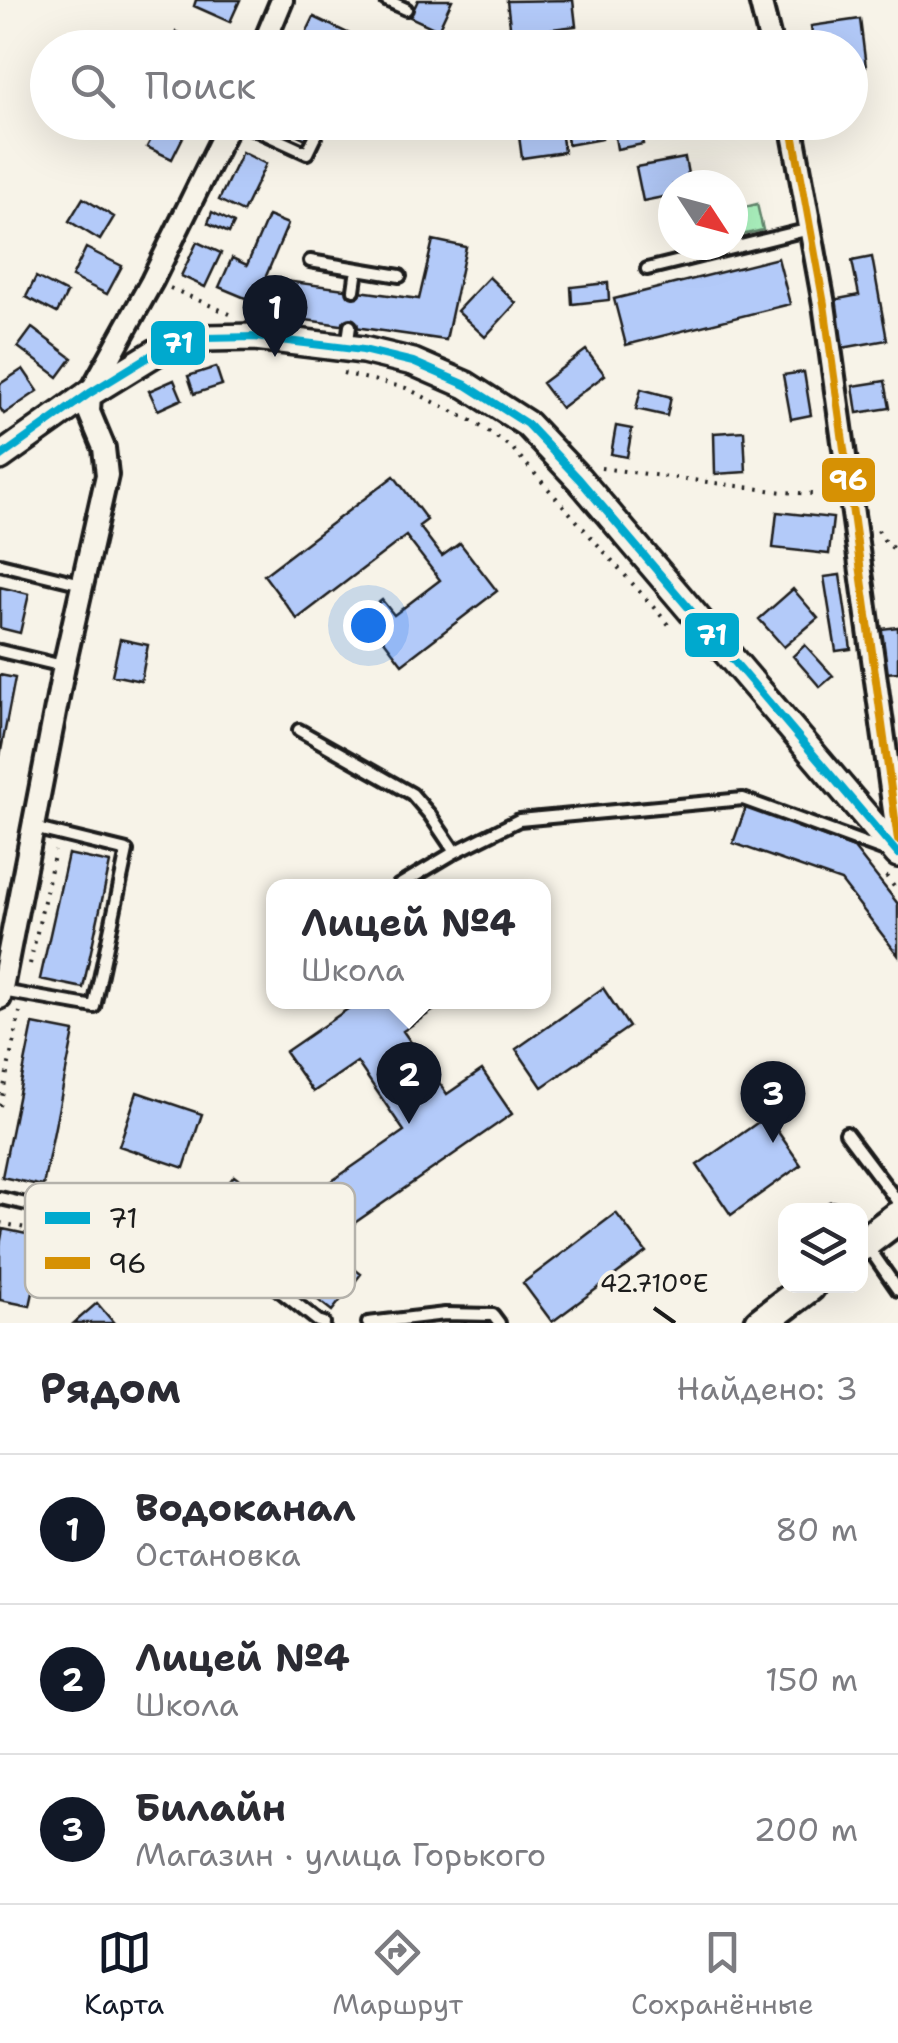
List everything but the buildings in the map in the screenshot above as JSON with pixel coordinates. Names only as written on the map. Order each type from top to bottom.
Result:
[{"type":"main road","points":[[868,1241],[898,1216]]},
{"type":"main road","points":[[760,1323],[800,1293]]},
{"type":"street","points":[[270,30],[282,0]]},
{"type":"street","points":[[760,0],[768,30]]},
{"type":"street","points":[[1,994],[64,666],[107,475],[104,448],[90,412],[90,393],[152,281],[221,140]]},
{"type":"street","points":[[794,140],[824,304],[898,840]]},
{"type":"street","points":[[0,457],[90,393],[168,346],[206,338],[254,337],[345,348],[413,362],[466,385],[527,424],[579,479],[898,855]]},
{"type":"lane","points":[[386,0],[406,9]]},
{"type":"lane","points":[[278,140],[307,153],[313,140]]},
{"type":"lane","points":[[646,268],[810,229]]},
{"type":"lane","points":[[310,260],[400,276]]},
{"type":"lane","points":[[354,290],[357,269]]},
{"type":"lane","points":[[0,564],[83,584]]},
{"type":"lane","points":[[0,651],[64,666]]},
{"type":"lane","points":[[299,730],[412,794],[455,852]]},
{"type":"lane","points":[[410,879],[519,820],[742,800],[898,855]]},
{"type":"lane","points":[[1,994],[94,1008],[126,850],[33,828]]},
{"type":"lane","points":[[846,1134],[898,1202]]},
{"type":"lane","points":[[0,1198],[25,1204]]},
{"type":"lane","points":[[868,1251],[898,1290]]},
{"type":"lane","points":[[288,1298],[324,1323]]},
{"type":"lane","points":[[368,1323],[445,1314],[493,1316],[499,1323]]},
{"type":"path","points":[[168,287],[236,316]]},
{"type":"path","points":[[345,348],[512,448],[674,631]]},
{"type":"path","points":[[595,469],[834,495]]},
{"type":"path","points":[[0,1223],[25,1228]]},
{"type":"green space","points":[[757,204],[763,230],[748,234],[748,206]]},
{"type":"transit line","name":"96","points":[[794,140],[824,304],[898,840]]},
{"type":"transit line","name":"71","points":[[0,457],[90,393],[168,345],[205,338],[255,337],[363,350],[413,362],[466,385],[527,424],[579,479],[898,854]]},
{"type":"place","name":"Водоканал","points":[[275,357]]},
{"type":"place","name":"Лицей №4","points":[[409,1124]]},
{"type":"place","name":"Билайн","points":[[773,1143]]}]
